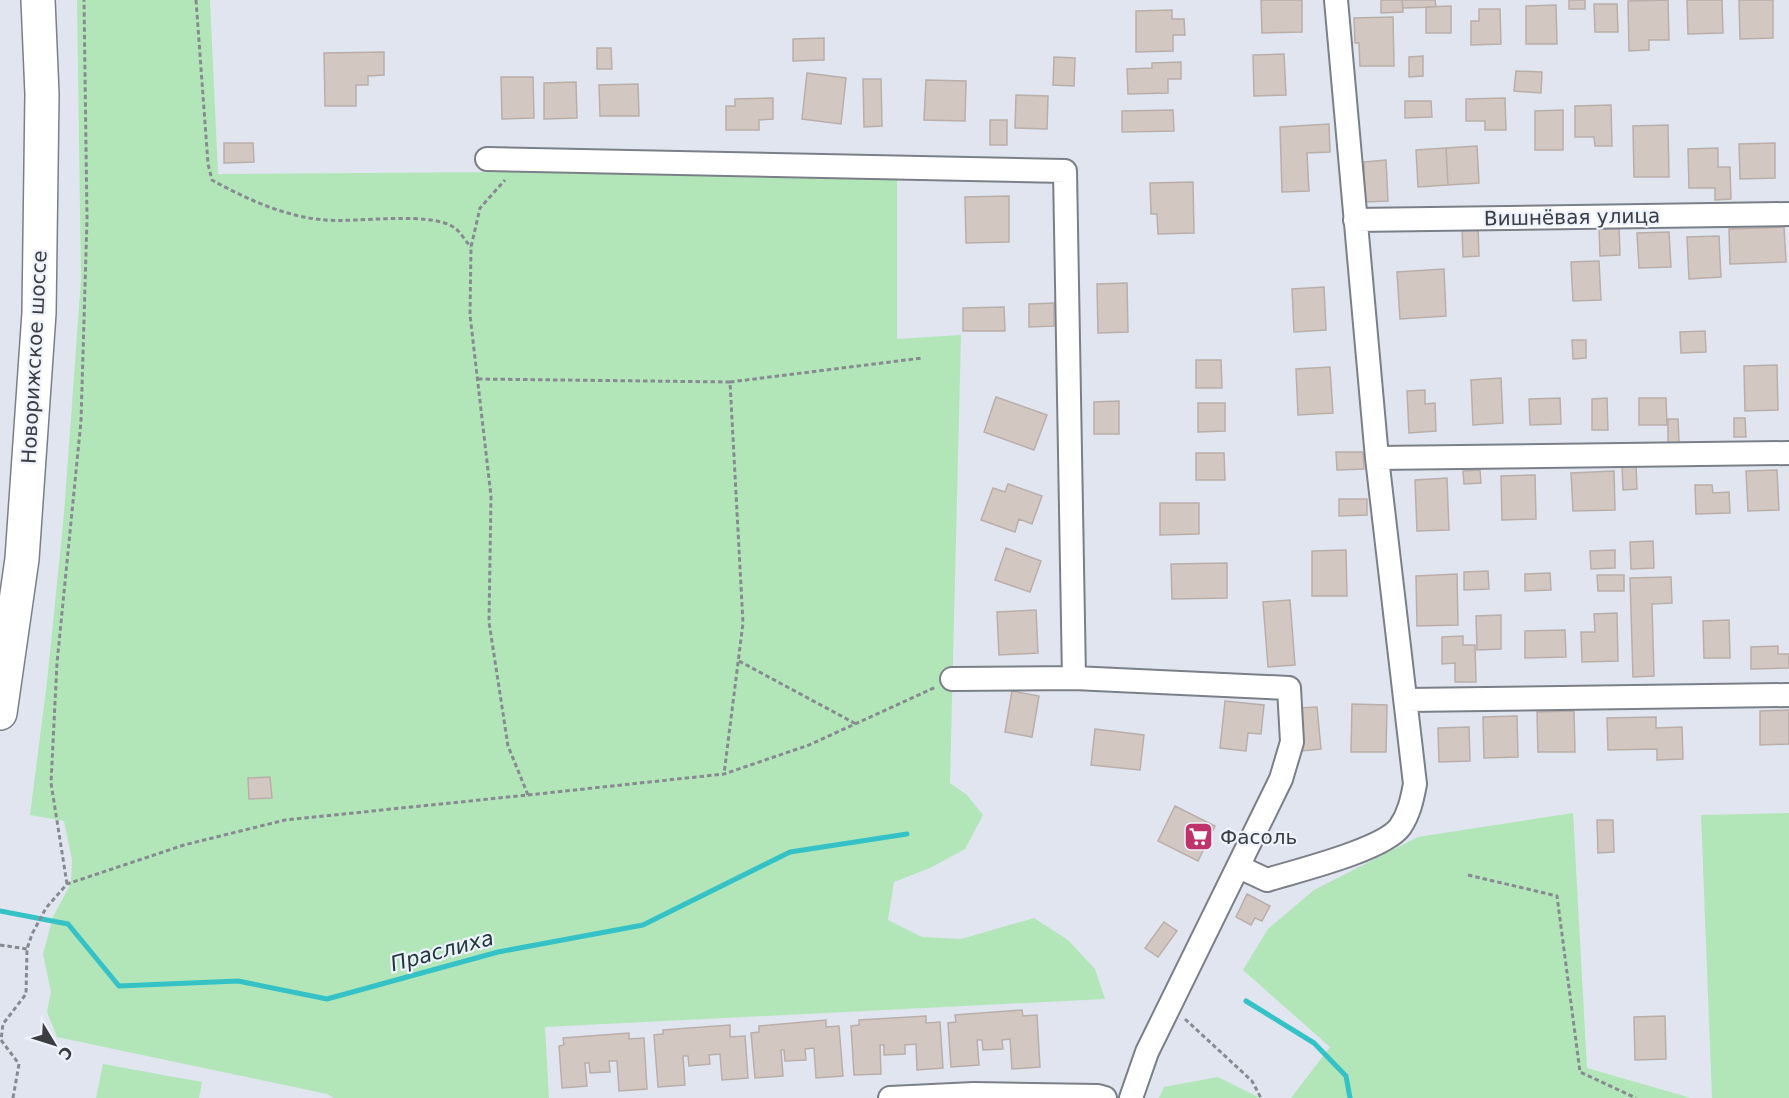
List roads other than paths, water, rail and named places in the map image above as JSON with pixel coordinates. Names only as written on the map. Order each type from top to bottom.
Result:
[{"type":"highway","name":"Новорижское шоссе","points":[[0,713],[22,559],[39,313],[42,94],[38,0]]},
{"type":"street","points":[[1239,867],[1267,880],[1382,842],[1399,829],[1410,808],[1415,784],[1377,458],[1336,0]]},
{"type":"street","points":[[487,159],[1065,171],[1074,678]]},
{"type":"street","name":"Вишнёвая улица","points":[[1355,220],[1789,214]]},
{"type":"street","points":[[1377,458],[1789,453]]},
{"type":"street","points":[[952,679],[1074,678],[1289,688],[1292,742],[1281,779],[1147,1052],[1131,1098]]},
{"type":"street","points":[[1407,700],[1789,695]]},
{"type":"street","points":[[890,1098],[974,1094],[1105,1098]]},
{"type":"waterway","name":"Праслиха","points":[[0,911],[68,924],[119,986],[238,981],[327,999],[498,952],[643,925],[790,852],[907,834]]},
{"type":"waterway","name":"Праслиха","points":[[1246,1001],[1314,1043],[1346,1076],[1350,1098]]},
{"type":"place","name":"Фасоль","points":[[1199,837]]}]
